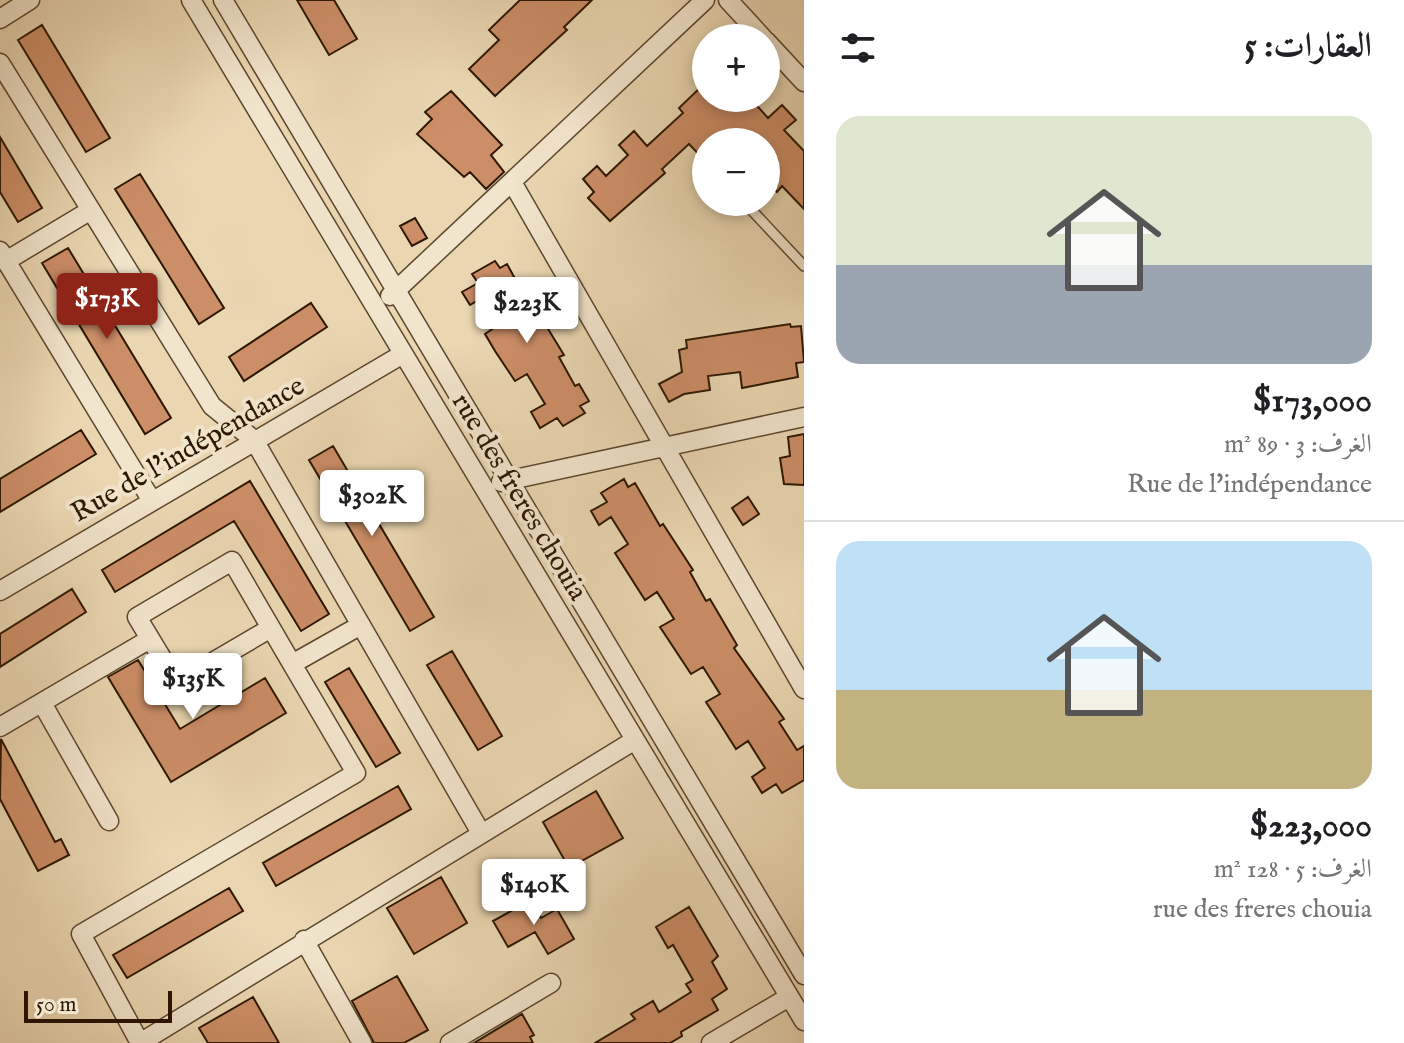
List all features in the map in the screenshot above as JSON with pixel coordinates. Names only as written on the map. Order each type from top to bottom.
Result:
[{"type":"street","points":[[0,19],[30,0]]},
{"type":"street","name":"rue des freres chouia","points":[[191,0],[804,1021]]},
{"type":"street","points":[[223,0],[804,975]]},
{"type":"street","points":[[376,308],[705,0]]},
{"type":"street","points":[[728,0],[750,24]]},
{"type":"street","points":[[780,57],[804,82]]},
{"type":"street","points":[[0,63],[212,406],[254,440],[481,833]]},
{"type":"street","points":[[512,182],[804,689]]},
{"type":"street","points":[[91,210],[3,256],[152,501]]},
{"type":"street","name":"Rue de l'indépendance","points":[[0,591],[403,354]]},
{"type":"street","points":[[483,486],[804,417]]},
{"type":"street","points":[[271,628],[177,683],[137,617],[232,561],[356,773],[81,934],[140,1043],[635,740]]},
{"type":"street","points":[[292,664],[361,625]]},
{"type":"street","points":[[0,727],[150,639]]},
{"type":"street","points":[[42,703],[109,821]]},
{"type":"street","points":[[304,940],[362,1043]]},
{"type":"street","points":[[450,1043],[551,983]]},
{"type":"street","points":[[711,1043],[789,997]]},
{"type":"lane","points":[[757,216],[804,266]]},
{"type":"building","points":[[297,0],[334,0],[357,39],[329,55]]},
{"type":"building","points":[[520,0],[592,0],[564,27],[567,30],[495,96],[469,69],[499,40],[489,30]]},
{"type":"building","points":[[42,25],[110,138],[86,152],[18,40]]},
{"type":"building","points":[[451,91],[502,145],[491,155],[504,172],[486,189],[470,172],[464,177],[417,134],[432,119],[425,112]]},
{"type":"building","points":[[692,95],[692,112],[763,112],[768,118],[774,112],[780,112],[782,105],[796,120],[784,130],[804,151],[804,209],[782,186],[780,188],[780,128],[692,128],[692,147],[689,144],[662,169],[665,173],[610,221],[588,198],[594,192],[583,179],[597,166],[606,176],[628,155],[619,145],[634,131],[647,146],[683,113],[679,108]]},
{"type":"building","points":[[0,137],[42,208],[18,222],[0,192]]},
{"type":"building","points":[[140,174],[224,308],[199,324],[115,189]]},
{"type":"building","points":[[415,218],[427,238],[412,246],[400,226]]},
{"type":"building","points":[[68,248],[171,418],[145,434],[42,263]]},
{"type":"building","points":[[495,261],[500,268],[507,264],[531,308],[534,306],[564,355],[559,357],[575,386],[579,384],[589,401],[580,406],[585,413],[563,426],[557,418],[540,428],[531,412],[545,404],[527,374],[515,381],[495,351],[485,334],[498,325],[482,298],[470,305],[462,292],[478,283],[472,274]]},
{"type":"building","points":[[311,303],[327,327],[244,381],[229,357]]},
{"type":"building","points":[[790,324],[791,327],[801,326],[804,362],[796,363],[798,377],[742,388],[740,372],[708,376],[710,390],[684,394],[669,402],[659,384],[682,372],[679,350],[687,348],[686,340]]},
{"type":"building","points":[[81,430],[96,454],[0,512],[0,479]]},
{"type":"building","points":[[804,434],[804,485],[784,484],[780,458],[790,456],[788,437]]},
{"type":"building","points":[[333,446],[434,617],[410,631],[309,460]]},
{"type":"building","points":[[624,479],[628,487],[635,483],[660,526],[663,524],[693,570],[690,572],[706,601],[710,599],[737,645],[734,648],[784,719],[779,722],[797,750],[804,746],[804,780],[782,793],[776,784],[762,793],[752,777],[765,768],[748,741],[736,749],[706,702],[720,694],[703,667],[691,674],[660,627],[674,619],[657,592],[645,600],[615,553],[628,544],[611,517],[599,525],[591,511],[607,502],[601,493]]},
{"type":"building","points":[[250,481],[329,614],[301,631],[234,521],[115,592],[102,570]]},
{"type":"building","points":[[748,497],[759,514],[743,525],[732,508]]},
{"type":"building","points":[[72,589],[86,612],[0,667],[0,634]]},
{"type":"building","points":[[452,651],[502,736],[478,750],[427,665]]},
{"type":"building","points":[[138,660],[180,729],[265,678],[286,713],[171,782],[108,677]]},
{"type":"building","points":[[349,668],[400,753],[376,767],[325,682]]},
{"type":"building","points":[[1,739],[55,842],[61,839],[69,855],[38,871],[0,799]]},
{"type":"building","points":[[398,786],[411,809],[276,886],[263,863]]},
{"type":"building","points":[[596,791],[623,838],[569,868],[543,822]]},
{"type":"building","points":[[441,877],[467,923],[414,954],[387,908]]},
{"type":"building","points":[[229,888],[243,911],[127,978],[113,955]]},
{"type":"building","points":[[531,900],[541,918],[557,909],[574,939],[548,954],[535,932],[508,947],[493,921]]},
{"type":"building","points":[[689,907],[718,956],[712,962],[727,989],[712,999],[718,1010],[681,1032],[682,1036],[670,1043],[595,1043],[635,1019],[631,1014],[653,1001],[659,1012],[691,992],[686,984],[693,980],[673,945],[668,948],[656,927]]},
{"type":"building","points":[[397,976],[428,1030],[404,1043],[374,1043],[352,1001]]},
{"type":"building","points":[[253,997],[279,1043],[208,1043],[199,1028]]},
{"type":"building","points":[[522,1014],[534,1035],[530,1037],[533,1043],[474,1043]]}]
